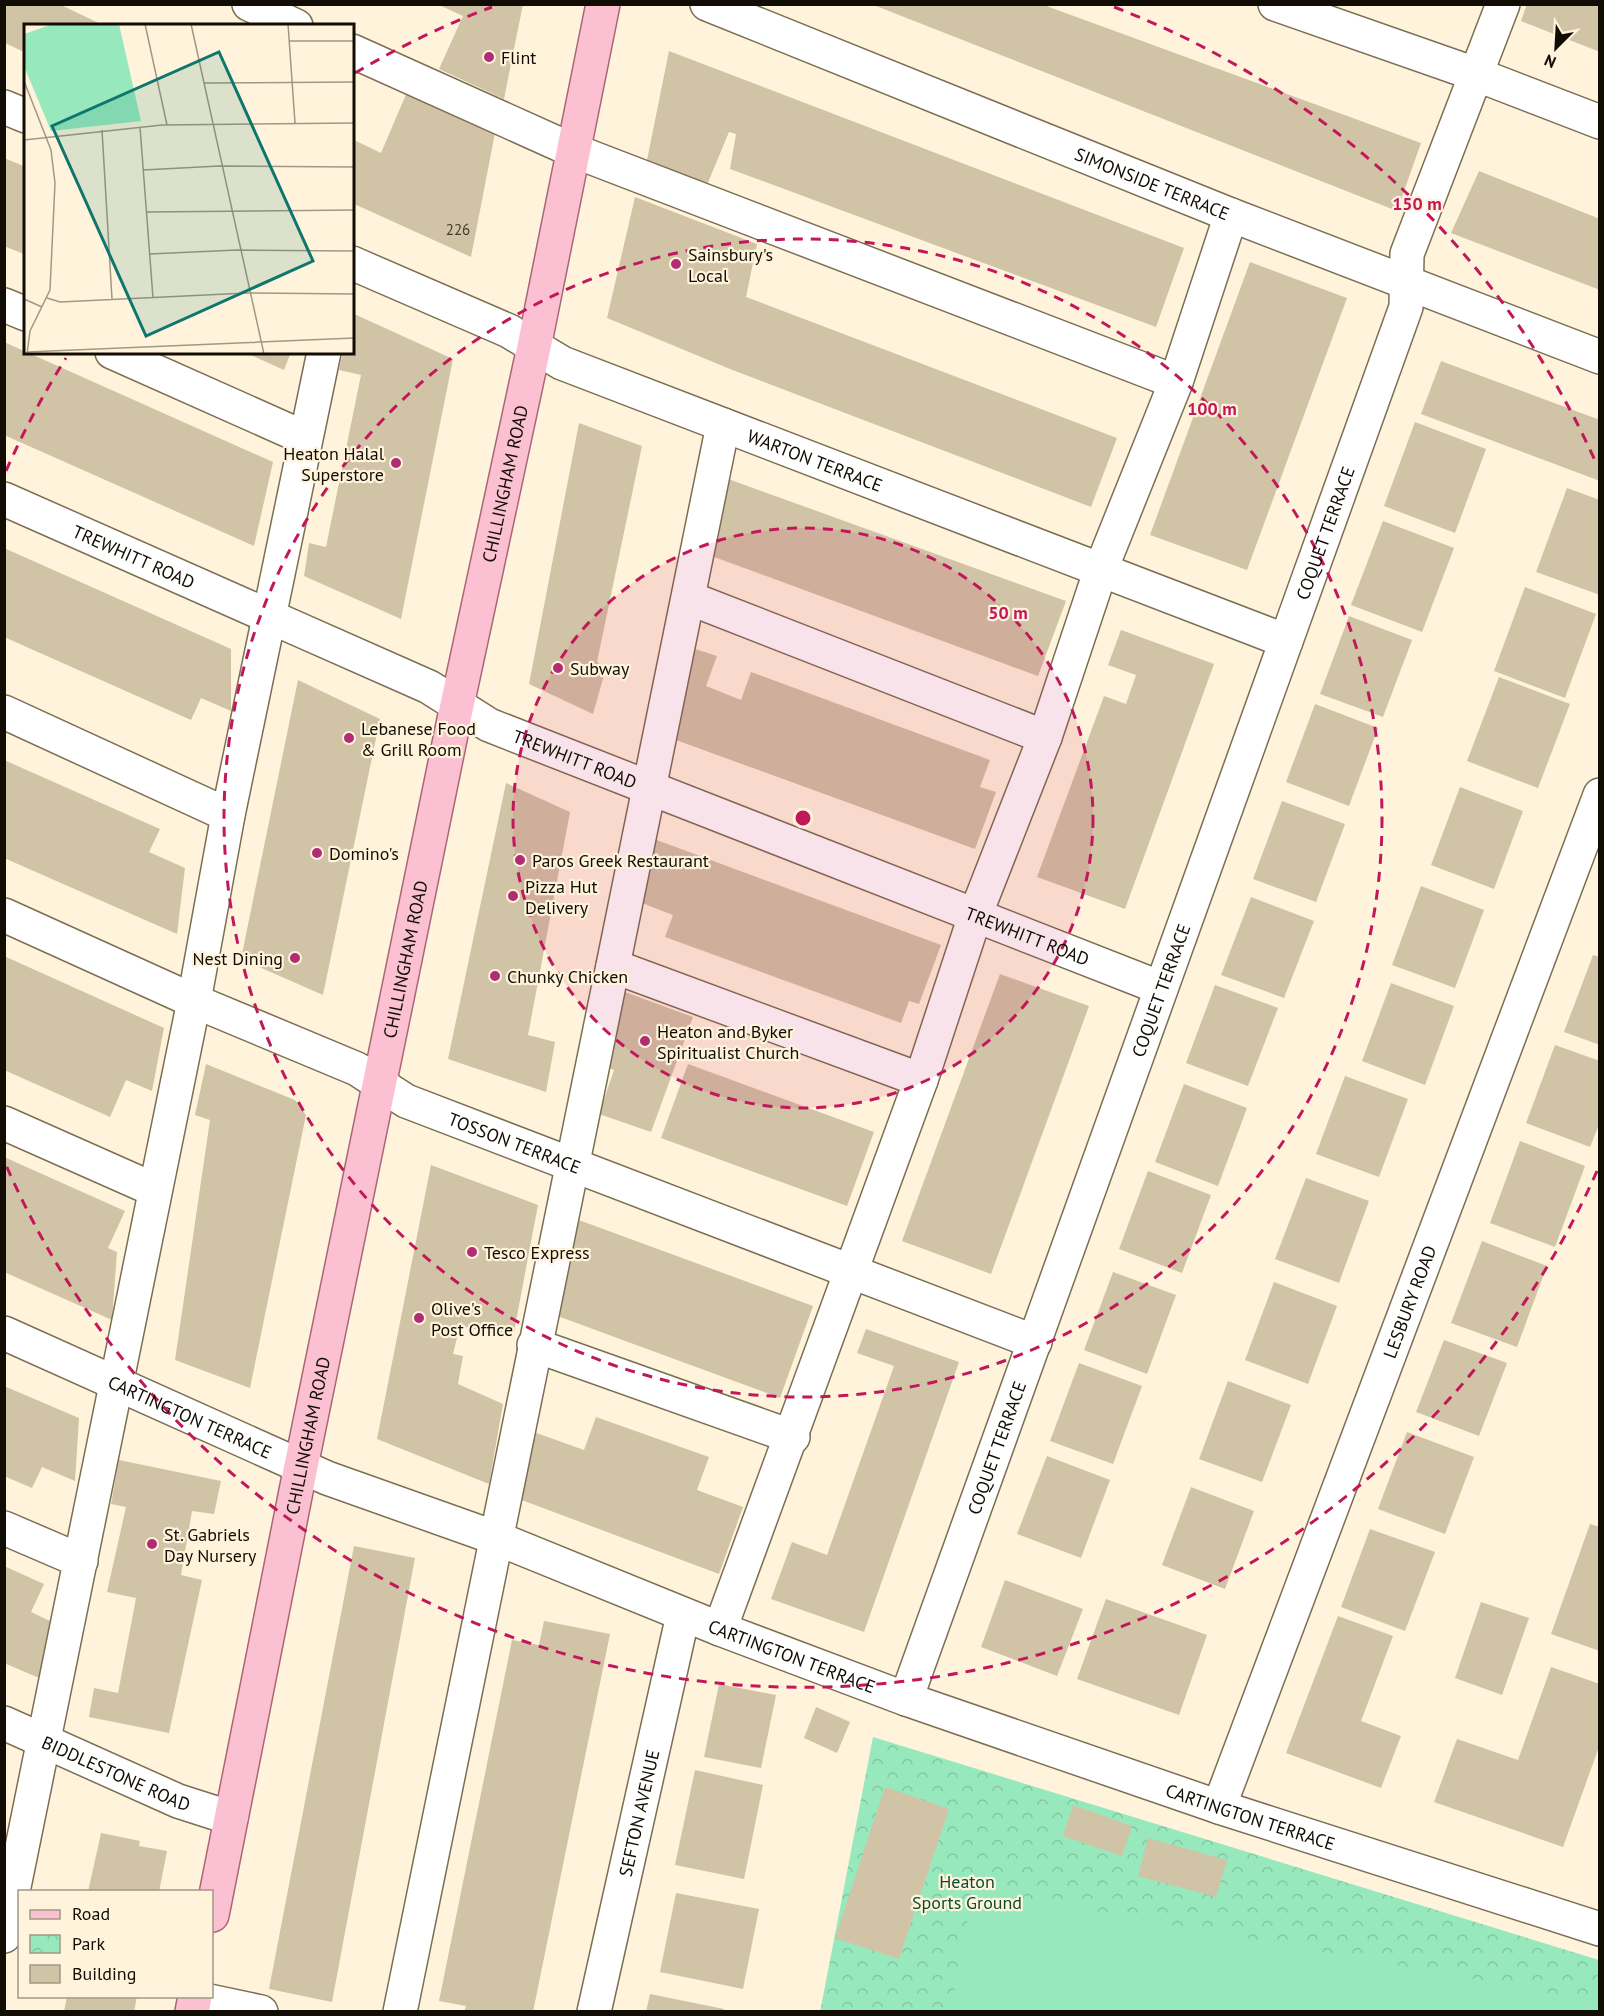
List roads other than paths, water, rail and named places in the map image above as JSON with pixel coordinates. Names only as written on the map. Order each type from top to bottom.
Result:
[{"type":"main road","name":"CHILLINGHAM ROAD","points":[[213,1910],[301,1466],[457,705],[534,347],[603,4]]},
{"type":"street","points":[[249,4],[292,24]]},
{"type":"street","name":"SIMONSIDE TERRACE","points":[[707,4],[1231,215],[1408,281],[1599,357]]},
{"type":"street","points":[[1275,4],[1478,75],[1599,122]]},
{"type":"street","name":"COQUET TERRACE","points":[[906,1699],[1406,307],[1407,254],[1478,75],[1503,4]]},
{"type":"street","points":[[354,52],[572,150],[1176,382]]},
{"type":"street","points":[[4,107],[24,116]]},
{"type":"street","points":[[720,1629],[852,1273],[921,1080],[976,913],[1045,737],[1101,569],[1176,382],[1231,215]]},
{"type":"street","name":"WARTON TERRACE","points":[[354,263],[509,331],[562,363],[1286,641]]},
{"type":"street","points":[[4,305],[24,313]]},
{"type":"street","points":[[116,354],[305,438]]},
{"type":"street","points":[[4,1936],[194,1001],[228,815],[271,617],[324,354]]},
{"type":"street","points":[[400,2012],[723,425]]},
{"type":"street","name":"TREWHITT ROAD","points":[[4,499],[429,687],[489,725],[976,913],[1161,988]]},
{"type":"street","points":[[689,598],[1045,737]]},
{"type":"street","points":[[4,712],[228,815]]},
{"type":"street","name":"LESBURY ROAD","points":[[1219,1807],[1599,795]]},
{"type":"street","name":"TOSSON TERRACE","points":[[4,915],[194,1001],[357,1069],[406,1101],[1035,1342]]},
{"type":"street","points":[[613,966],[921,1080]]},
{"type":"street","points":[[4,1123],[155,1190]]},
{"type":"street","name":"CARTINGTON TERRACE","points":[[4,1333],[301,1466],[496,1538],[683,1615],[906,1699],[1219,1807],[1599,1929]]},
{"type":"street","points":[[534,1345],[793,1437]]},
{"type":"street","points":[[4,1528],[81,1561]]},
{"type":"street","name":"SEFTON AVENUE","points":[[594,2012],[683,1615]]},
{"type":"street","name":"BIDDLESTONE ROAD","points":[[4,1723],[178,1801],[231,1818]]},
{"type":"street","points":[[194,2002],[261,2012]]},
{"type":"place","name":"Flint","points":[[489,57]]},
{"type":"place","name":"Sainsbury's Local","points":[[676,264]]},
{"type":"place","name":"Heaton Halal Superstore","points":[[396,463]]},
{"type":"place","name":"Subway","points":[[558,668]]},
{"type":"place","name":"Lebanese Food & Grill Room","points":[[349,738]]},
{"type":"place","name":"Domino's","points":[[317,853]]},
{"type":"place","name":"Paros Greek Restaurant","points":[[520,860]]},
{"type":"place","name":"Pizza Hut Delivery","points":[[513,896]]},
{"type":"place","name":"Nest Dining","points":[[295,958]]},
{"type":"place","name":"Chunky Chicken","points":[[495,976]]},
{"type":"place","name":"Heaton and Byker Spiritualist Church","points":[[645,1041]]},
{"type":"place","name":"Tesco Express","points":[[472,1252]]},
{"type":"place","name":"Olive's Post Office","points":[[419,1318]]},
{"type":"place","name":"St. Gabriels Day Nursery","points":[[152,1544]]},
{"type":"park label","name":"Heaton Sports Ground","points":[[967,1891]]}]
